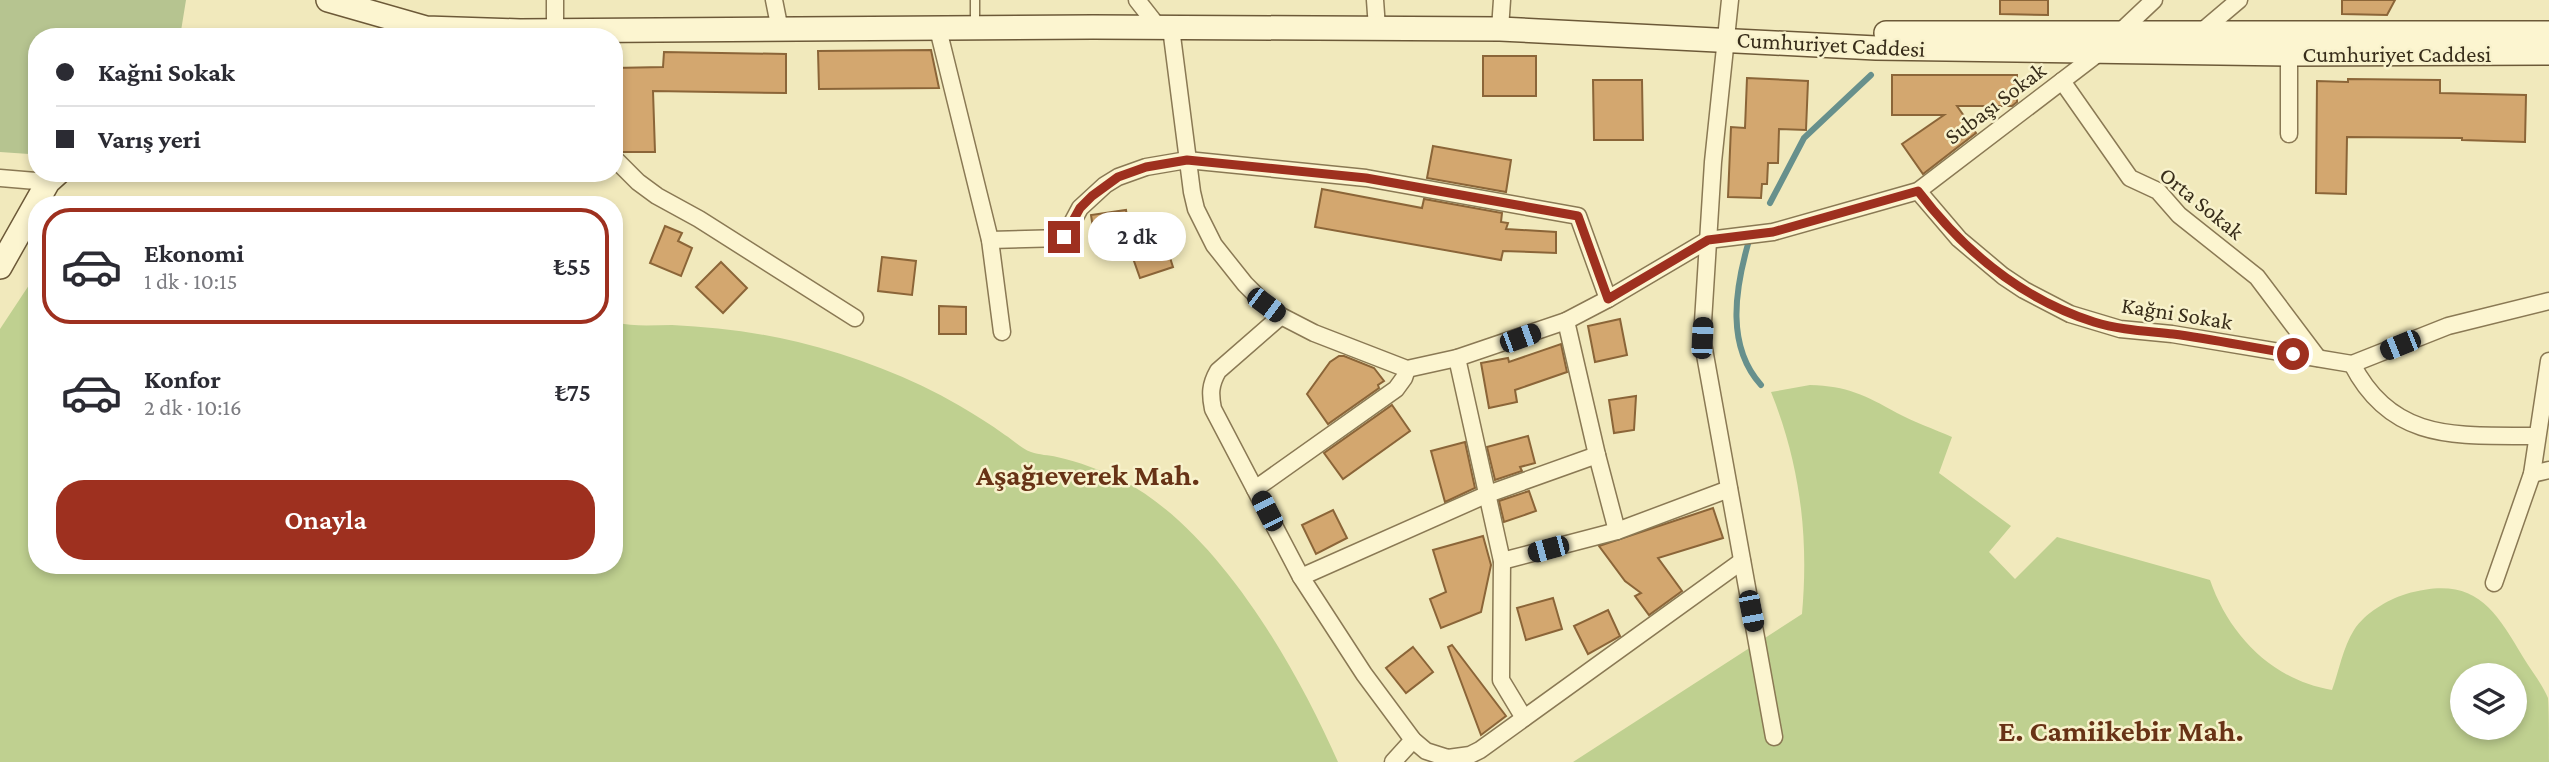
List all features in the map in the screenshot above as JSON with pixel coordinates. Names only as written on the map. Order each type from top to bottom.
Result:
[{"type":"main road","points":[[328,0],[426,28]]},
{"type":"main road","points":[[623,32],[1377,28],[1500,29],[1725,39]]},
{"type":"main road","name":"Cumhuriyet Caddesi","points":[[1725,39],[1877,33],[2549,33]]},
{"type":"main road","name":"Cumhuriyet Caddesi","points":[[1725,39],[1876,48],[2100,52],[2549,53]]},
{"type":"main road","points":[[0,267],[28,220]]},
{"type":"street","points":[[555,0],[559,28]]},
{"type":"street","points":[[774,0],[780,30]]},
{"type":"street","points":[[1137,0],[1165,28],[1196,209],[1214,245],[1250,289],[1281,316],[1314,333],[1408,369],[1457,358],[1566,321],[1708,240],[1773,232],[1918,191]]},
{"type":"street","points":[[1375,0],[1377,28]]},
{"type":"street","points":[[1500,29],[1502,0]]},
{"type":"street","points":[[1730,0],[1713,162],[1702,338],[1774,737]]},
{"type":"street","points":[[2119,33],[2154,0]]},
{"type":"street","points":[[2200,33],[2239,0]]},
{"type":"street","points":[[938,29],[990,240],[1002,332]]},
{"type":"street","name":"Subaşı Sokak","points":[[1918,191],[2100,52]]},
{"type":"street","points":[[2289,54],[2289,134]]},
{"type":"street","name":"Orta Sokak","points":[[2062,81],[2130,178],[2158,191],[2179,215],[2257,277],[2318,358]]},
{"type":"street","points":[[990,240],[1064,237],[1080,208],[1111,181],[1146,167],[1187,160],[1366,178],[1578,216],[1608,299]]},
{"type":"street","points":[[623,167],[657,196],[699,219],[855,318]]},
{"type":"street","points":[[0,178],[28,178]]},
{"type":"street","name":"Kağni Sokak","points":[[1918,191],[1937,216],[1982,260],[2024,290],[2070,314],[2120,329],[2172,334],[2352,364]]},
{"type":"street","points":[[2537,436],[2452,435],[2419,427],[2387,409],[2373,396],[2352,364],[2448,326],[2549,301]]},
{"type":"street","points":[[1281,316],[1218,371],[1210,394],[1213,409],[1301,577],[1364,674],[1413,740],[1426,751],[1437,756],[1460,757],[1480,750],[1742,561]]},
{"type":"street","points":[[1566,321],[1617,531]]},
{"type":"street","points":[[1457,358],[1502,561],[1500,680],[1524,718]]},
{"type":"street","points":[[2494,583],[2532,474],[2549,361]]},
{"type":"street","points":[[1255,489],[1396,389],[1408,369]]},
{"type":"street","points":[[1301,577],[1488,494],[1597,455]]},
{"type":"street","points":[[2532,474],[2549,470]]},
{"type":"street","points":[[1502,561],[1617,531],[1729,489]]},
{"type":"street","points":[[1392,762],[1413,740]]},
{"type":"lane","points":[[975,0],[975,29]]},
{"type":"green space","points":[[0,0],[186,0],[181,28],[28,28],[28,154],[0,152]]},
{"type":"green space","points":[[28,287],[28,574],[623,574],[623,323],[704,327],[783,338],[861,361],[941,395],[1028,451],[1098,470],[1122,480],[1157,502],[1190,532],[1250,603],[1300,684],[1338,762],[0,762],[0,329]]},
{"type":"green space","points":[[1810,385],[1823,386],[1865,396],[1952,437],[1939,473],[2011,526],[1989,552],[2015,579],[2057,537],[2210,580],[2229,619],[2256,652],[2290,676],[2310,685],[2332,690],[2344,651],[2354,630],[2364,618],[2384,604],[2406,594],[2429,589],[2465,592],[2478,599],[2501,623],[2540,682],[2546,693],[2549,762],[1573,762],[1802,614],[1803,528],[1795,473],[1771,392]]},
{"type":"building","points":[[2000,0],[2048,0],[2048,15],[2000,14]]},
{"type":"building","points":[[2342,0],[2395,0],[2387,15],[2342,14]]},
{"type":"building","points":[[931,50],[939,88],[819,89],[818,51]]},
{"type":"building","points":[[664,52],[786,54],[786,93],[653,91],[655,152],[623,152],[623,68],[663,67]]},
{"type":"building","points":[[1483,56],[1536,56],[1536,96],[1483,96]]},
{"type":"building","points":[[1892,75],[2017,75],[2017,102],[2012,106],[1957,106],[1976,133],[1923,174],[1902,144],[1944,115],[1892,115]]},
{"type":"building","points":[[1747,78],[1808,81],[1806,130],[1779,129],[1778,163],[1768,163],[1767,184],[1762,184],[1761,198],[1728,197],[1731,127],[1745,128]]},
{"type":"building","points":[[2348,79],[2440,80],[2440,93],[2526,95],[2525,142],[2462,138],[2347,137],[2346,194],[2316,193],[2317,81],[2348,82]]},
{"type":"building","points":[[1593,80],[1642,80],[1643,140],[1594,140]]},
{"type":"building","points":[[1433,146],[1511,160],[1506,192],[1427,178]]},
{"type":"building","points":[[1322,189],[1422,208],[1424,199],[1502,213],[1501,222],[1508,223],[1506,229],[1556,232],[1556,253],[1503,251],[1501,260],[1315,227]]},
{"type":"building","points":[[1126,210],[1131,243],[1096,248],[1091,215]]},
{"type":"building","points":[[665,226],[682,233],[678,241],[692,248],[681,276],[650,263]]},
{"type":"building","points":[[1163,236],[1173,267],[1140,278],[1129,247]]},
{"type":"building","points":[[882,257],[916,261],[912,295],[878,291]]},
{"type":"building","points":[[721,262],[747,288],[723,313],[696,287]]},
{"type":"building","points":[[939,306],[966,307],[966,334],[939,334]]},
{"type":"building","points":[[1620,319],[1627,355],[1595,362],[1588,326]]},
{"type":"building","points":[[1561,344],[1567,372],[1515,390],[1517,402],[1489,408],[1481,363],[1508,358],[1509,362]]},
{"type":"building","points":[[1339,356],[1374,368],[1384,381],[1378,385],[1379,388],[1328,424],[1307,394],[1330,362]]},
{"type":"building","points":[[1636,396],[1634,430],[1614,433],[1609,400]]},
{"type":"building","points":[[1392,405],[1410,431],[1343,479],[1324,453]]},
{"type":"building","points":[[1528,436],[1535,463],[1520,467],[1522,471],[1495,480],[1487,447]]},
{"type":"building","points":[[1465,442],[1475,488],[1445,502],[1431,451]]},
{"type":"building","points":[[1529,491],[1536,511],[1504,522],[1499,501]]},
{"type":"building","points":[[1713,508],[1723,538],[1658,558],[1682,591],[1649,615],[1635,596],[1641,593],[1625,581],[1599,546]]},
{"type":"building","points":[[1333,510],[1347,538],[1316,554],[1302,525]]},
{"type":"building","points":[[1483,536],[1491,565],[1481,612],[1441,628],[1430,599],[1446,592],[1433,550]]},
{"type":"building","points":[[1553,598],[1562,629],[1526,640],[1517,608]]},
{"type":"building","points":[[1608,610],[1620,636],[1588,654],[1574,626]]},
{"type":"building","points":[[1452,645],[1506,716],[1481,735],[1448,647]]},
{"type":"building","points":[[1413,647],[1433,672],[1406,693],[1386,668]]},
{"type":"waterway","points":[[1770,203],[1804,138],[1871,75]]},
{"type":"waterway","points":[[1748,244],[1736,317],[1742,353],[1761,385]]},
{"type":"district","name":"Aşağıeverek Mah.","points":[[1088,475]]},
{"type":"district","name":"E. Camiikebir Mah.","points":[[2121,731]]},
{"type":"route","points":[[1064,237],[1080,208],[1092,196],[1118,177],[1146,167],[1187,160],[1366,178],[1578,216],[1608,299],[1708,240],[1773,232],[1918,191],[1937,216],[1982,260],[2024,290],[2070,314],[2120,329],[2172,334],[2293,354]]}]
